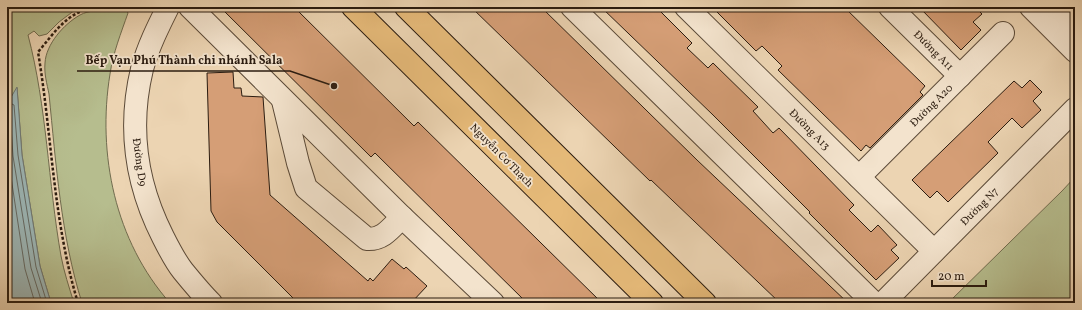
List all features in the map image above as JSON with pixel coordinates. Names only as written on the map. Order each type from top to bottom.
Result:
[{"type":"main road","name":"Nguyễn Cơ Thạch","points":[[353,7],[652,303]]},
{"type":"main road","points":[[406,7],[705,303]]},
{"type":"street","name":"Đường D9","points":[[168,7],[157,28],[142,68],[135,128],[137,162],[144,193],[155,222],[168,248],[182,270],[211,303]]},
{"type":"street","points":[[190,7],[283,101],[493,303]]},
{"type":"street","points":[[572,7],[874,303]]},
{"type":"street","name":"Đường A13","points":[[686,7],[934,251]]},
{"type":"street","name":"Đường A11","points":[[890,7],[960,76]]},
{"type":"street","points":[[1031,7],[1075,51]]},
{"type":"street","points":[[1060,7],[1075,22]]},
{"type":"street","name":"Đường A20","points":[[858,177],[1003,33]]},
{"type":"street","points":[[283,101],[298,163],[306,188],[367,239],[384,236],[402,217]]},
{"type":"street","name":"Đường N7","points":[[883,303],[1075,109]]},
{"type":"path","points":[[78,303],[63,246],[38,52],[70,17],[85,9],[95,7]]},
{"type":"green space","points":[[7,7],[79,7],[59,22],[47,34],[39,36],[34,31],[28,35],[39,90],[61,256],[74,303],[51,303],[40,266],[22,155],[17,88],[7,104]]},
{"type":"green space","points":[[108,10],[127,11],[128,13],[113,58],[107,104],[106,135],[114,195],[123,224],[136,252],[151,279],[170,303],[82,303],[69,252],[60,200],[49,94],[45,75],[46,56],[57,35],[74,19],[87,12]]},
{"type":"green space","points":[[1075,177],[1075,303],[948,303],[1062,191]]},
{"type":"water","points":[[17,87],[22,155],[40,266],[51,303],[7,303],[7,104]]},
{"type":"building","points":[[220,7],[294,7],[414,126],[418,122],[602,303],[527,303],[375,153],[371,157]]},
{"type":"building","points":[[471,7],[541,7],[697,160],[848,303],[780,303],[651,180],[650,181]]},
{"type":"building","points":[[601,7],[656,7],[692,43],[687,48],[708,68],[713,63],[758,107],[753,111],[773,133],[779,128],[854,205],[849,210],[871,232],[878,225],[897,245],[891,250],[899,258],[876,280],[713,115]]},
{"type":"building","points":[[712,7],[844,7],[925,86],[920,92],[923,95],[870,148],[866,145],[861,151],[778,70],[782,66],[762,46],[756,51]]},
{"type":"building","points":[[919,7],[975,7],[982,14],[973,22],[981,30],[961,50]]},
{"type":"building","points":[[233,72],[234,88],[241,88],[242,96],[263,97],[270,195],[368,281],[370,278],[373,281],[392,259],[404,269],[406,267],[427,286],[411,303],[298,303],[217,222],[211,211],[207,73]]},
{"type":"building","points":[[1030,80],[1042,92],[1033,101],[1041,110],[1022,128],[1012,118],[988,142],[998,153],[948,202],[937,191],[930,198],[912,180],[1014,81],[1022,88]]},
{"type":"place","name":"Bếp Vạn Phú Thành chi nhánh Sala","points":[[334,86]]}]
